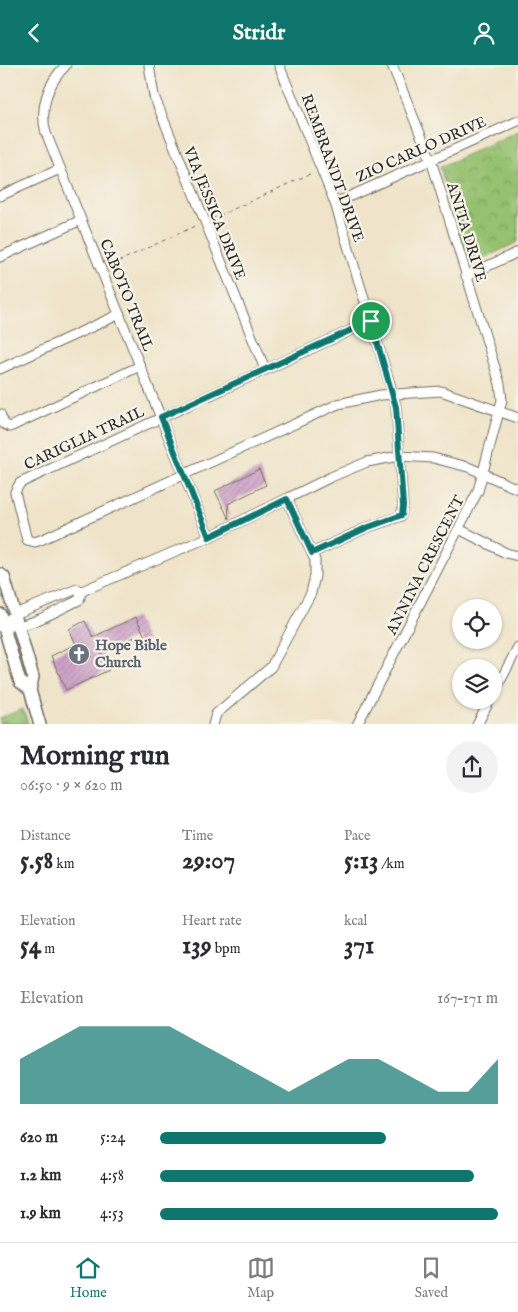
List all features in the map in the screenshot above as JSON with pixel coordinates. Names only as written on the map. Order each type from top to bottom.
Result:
[{"type":"main road","points":[[0,573],[4,577],[33,677],[30,690],[40,724]]},
{"type":"main road","points":[[1,622],[20,682],[30,690]]},
{"type":"street","name":"CABOTO TRAIL","points":[[66,65],[49,88],[43,113],[46,133],[209,537]]},
{"type":"street","name":"VIA JESSICA DRIVE","points":[[149,65],[154,96],[265,369]]},
{"type":"street","name":"REMBRANDT DRIVE","points":[[279,65],[335,203],[393,393],[396,407],[403,506],[402,515],[366,528],[312,553]]},
{"type":"street","name":"ANITA DRIVE","points":[[392,65],[431,160],[500,384],[502,400],[499,410]]},
{"type":"street","name":"ZIO CARLO DRIVE","points":[[335,203],[518,121]]},
{"type":"street","points":[[0,197],[60,169]]},
{"type":"street","points":[[0,257],[81,220]]},
{"type":"street","points":[[466,276],[518,252]]},
{"type":"street","points":[[0,369],[120,314]]},
{"type":"street","name":"CARIGLIA TRAIL","points":[[184,474],[34,543],[31,543],[25,537],[15,492],[20,483],[371,321]]},
{"type":"street","points":[[0,414],[4,424],[10,427],[140,366]]},
{"type":"street","points":[[184,474],[338,404],[393,393],[441,391],[518,418]]},
{"type":"street","name":"ANNINA CRESCENT","points":[[358,724],[478,491],[499,410]]},
{"type":"street","points":[[1,622],[77,589],[82,591],[209,537],[355,467],[399,457],[438,459],[462,465],[518,489]]},
{"type":"street","points":[[213,724],[216,714],[272,667],[311,593],[316,568],[312,553],[287,499]]},
{"type":"street","points":[[459,529],[506,553],[518,556]]},
{"type":"street","points":[[1,622],[19,626],[79,600],[82,591]]},
{"type":"street","points":[[502,678],[518,647]]},
{"type":"street","points":[[478,724],[485,709]]},
{"type":"green space","points":[[518,131],[518,242],[471,264],[467,260],[440,167]]},
{"type":"green space","points":[[23,709],[28,724],[0,724],[0,718]]},
{"type":"building","points":[[259,469],[266,485],[228,504],[229,519],[215,491]]},
{"type":"building","name":"Hope Bible Church","points":[[136,617],[147,641],[138,644],[135,637],[101,652],[109,670],[66,690],[51,656],[76,644],[69,629],[85,621],[93,637]]},
{"type":"place","name":"Hope Bible Church","points":[[79,654]]},
{"type":"route","points":[[371,321],[396,407],[402,515],[399,518],[383,521],[366,528],[312,553],[287,499],[209,537],[161,417],[371,321]]}]
